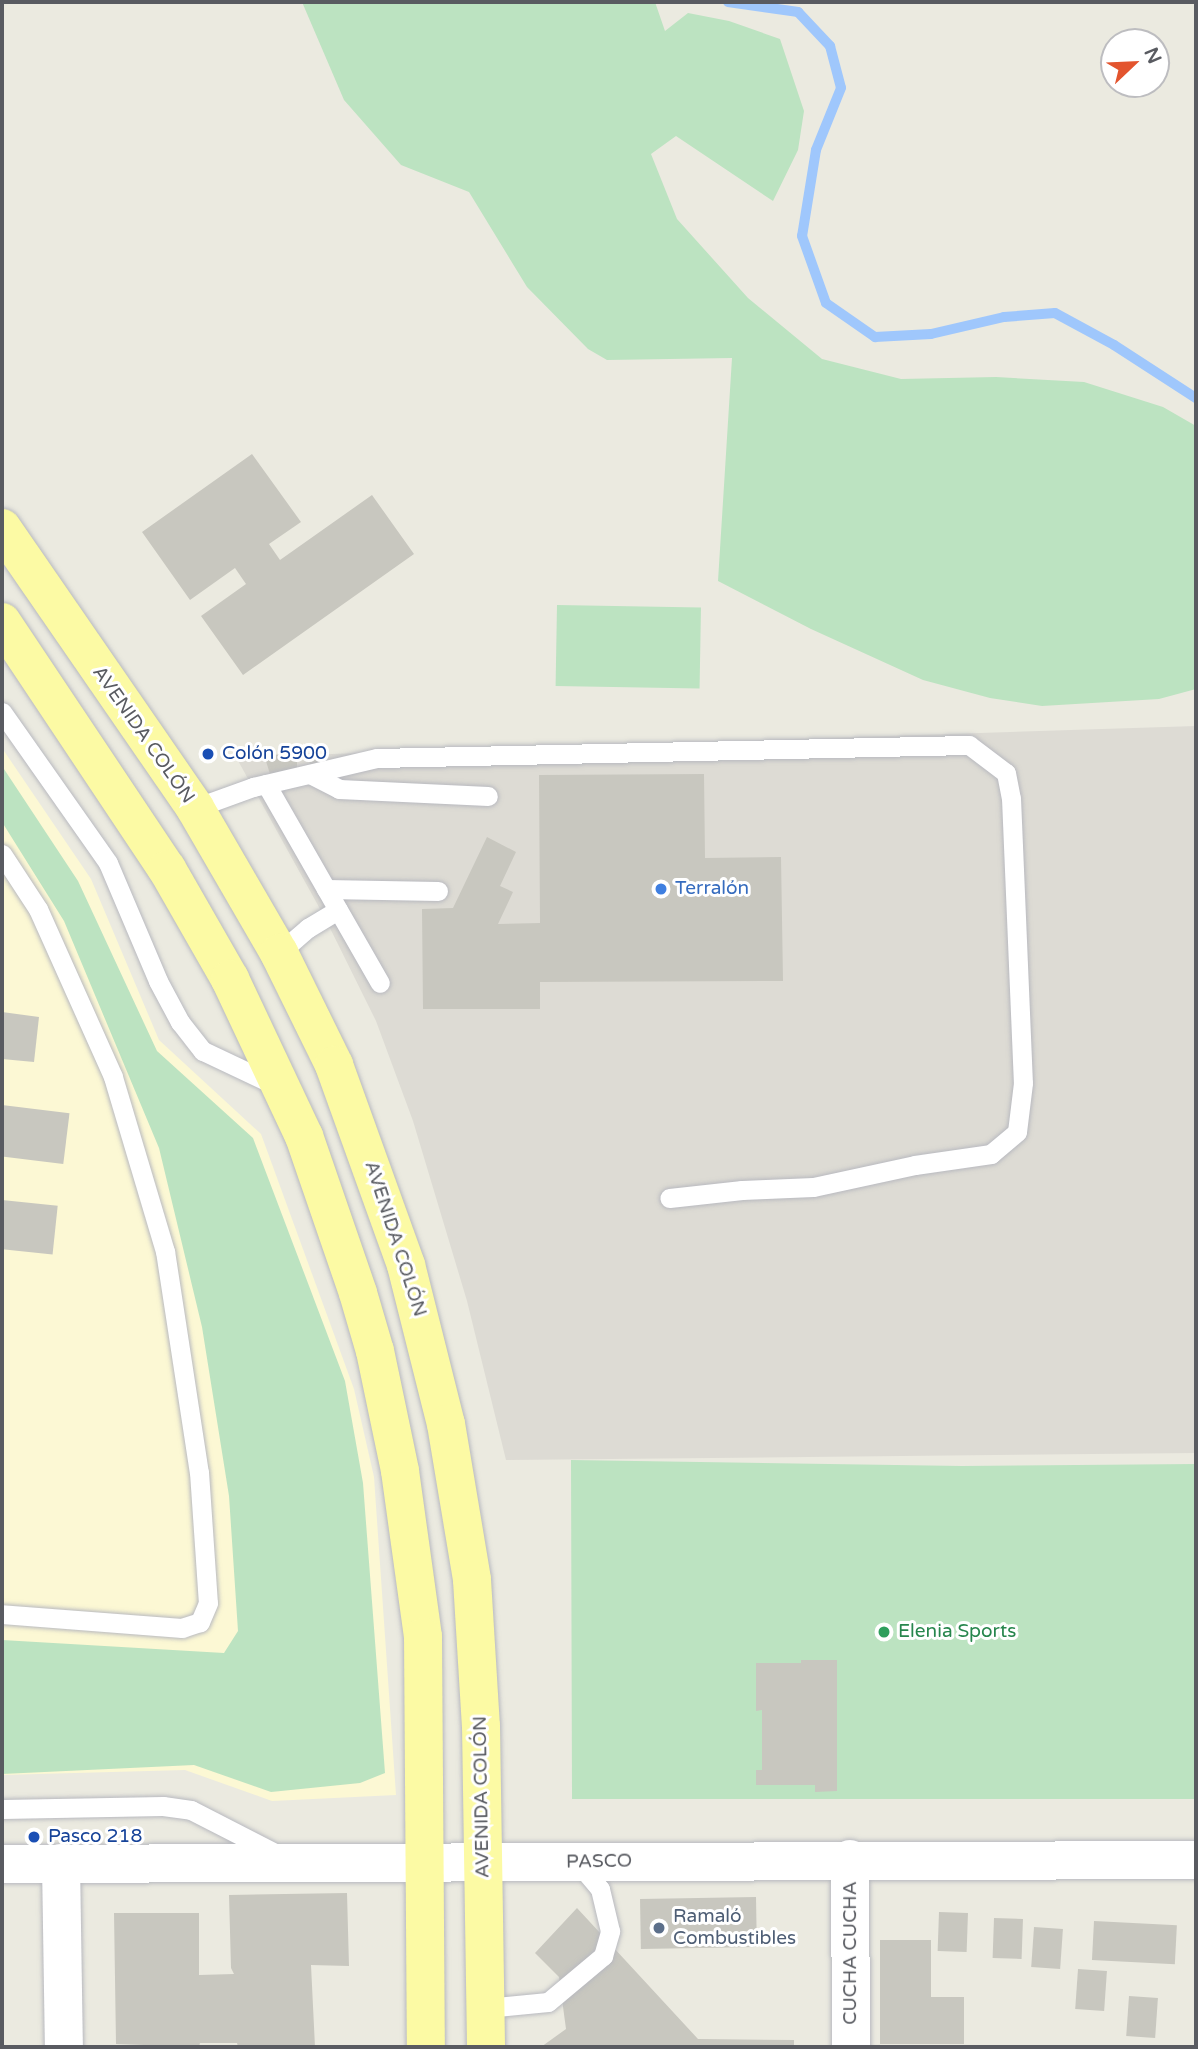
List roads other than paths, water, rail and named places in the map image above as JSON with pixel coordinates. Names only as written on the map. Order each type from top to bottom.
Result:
[{"type":"main road","name":"AVENIDA COLÓN","points":[[2,528],[195,808],[279,953],[334,1065],[406,1265],[443,1411],[461,1503],[476,1629],[481,1726],[486,2047]]},
{"type":"main road","points":[[2,622],[167,869],[225,968],[283,1089],[324,1187],[358,1293],[375,1351],[400,1471],[422,1637],[426,2047]]},
{"type":"street","name":"PASCO","points":[[2,1864],[578,1863],[850,1859],[1196,1860]]},
{"type":"street","name":"CUCHA CUCHA","points":[[850,1859],[851,2047]]},
{"type":"street","points":[[61,1863],[64,2047]]},
{"type":"lane","points":[[2,712],[108,863],[158,981],[180,1022],[203,1051],[283,1089]]},
{"type":"lane","points":[[195,808],[265,784],[377,758],[969,745],[1006,773],[1011,798],[1023,1083],[1017,1132],[991,1154],[915,1165],[813,1187],[669,1198]]},
{"type":"lane","points":[[310,774],[339,789],[488,796]]},
{"type":"lane","points":[[265,784],[380,983]]},
{"type":"lane","points":[[2,854],[38,909],[113,1077],[165,1251],[199,1472],[208,1603],[200,1622],[182,1628],[2,1614]]},
{"type":"lane","points":[[326,889],[438,891]]},
{"type":"lane","points":[[279,953],[308,928],[338,910]]},
{"type":"lane","points":[[2,1809],[163,1806],[191,1810],[295,1864]]},
{"type":"lane","points":[[485,2008],[548,2002],[603,1956],[610,1931],[600,1889],[578,1863]]},
{"type":"waterway","points":[[728,2],[798,12],[830,46],[841,88],[816,150],[802,236],[826,303],[875,337],[931,334],[1004,317],[1055,313],[1114,345],[1196,398]]},
{"type":"place","name":"Colón 5900","points":[[208,754]]},
{"type":"place","name":"Terralón","points":[[661,889]]},
{"type":"place","name":"Elenia Sports","points":[[884,1632]]},
{"type":"place","name":"Pasco 218","points":[[34,1837]]},
{"type":"place","name":"Ramaló Combustibles","points":[[659,1928]]}]
